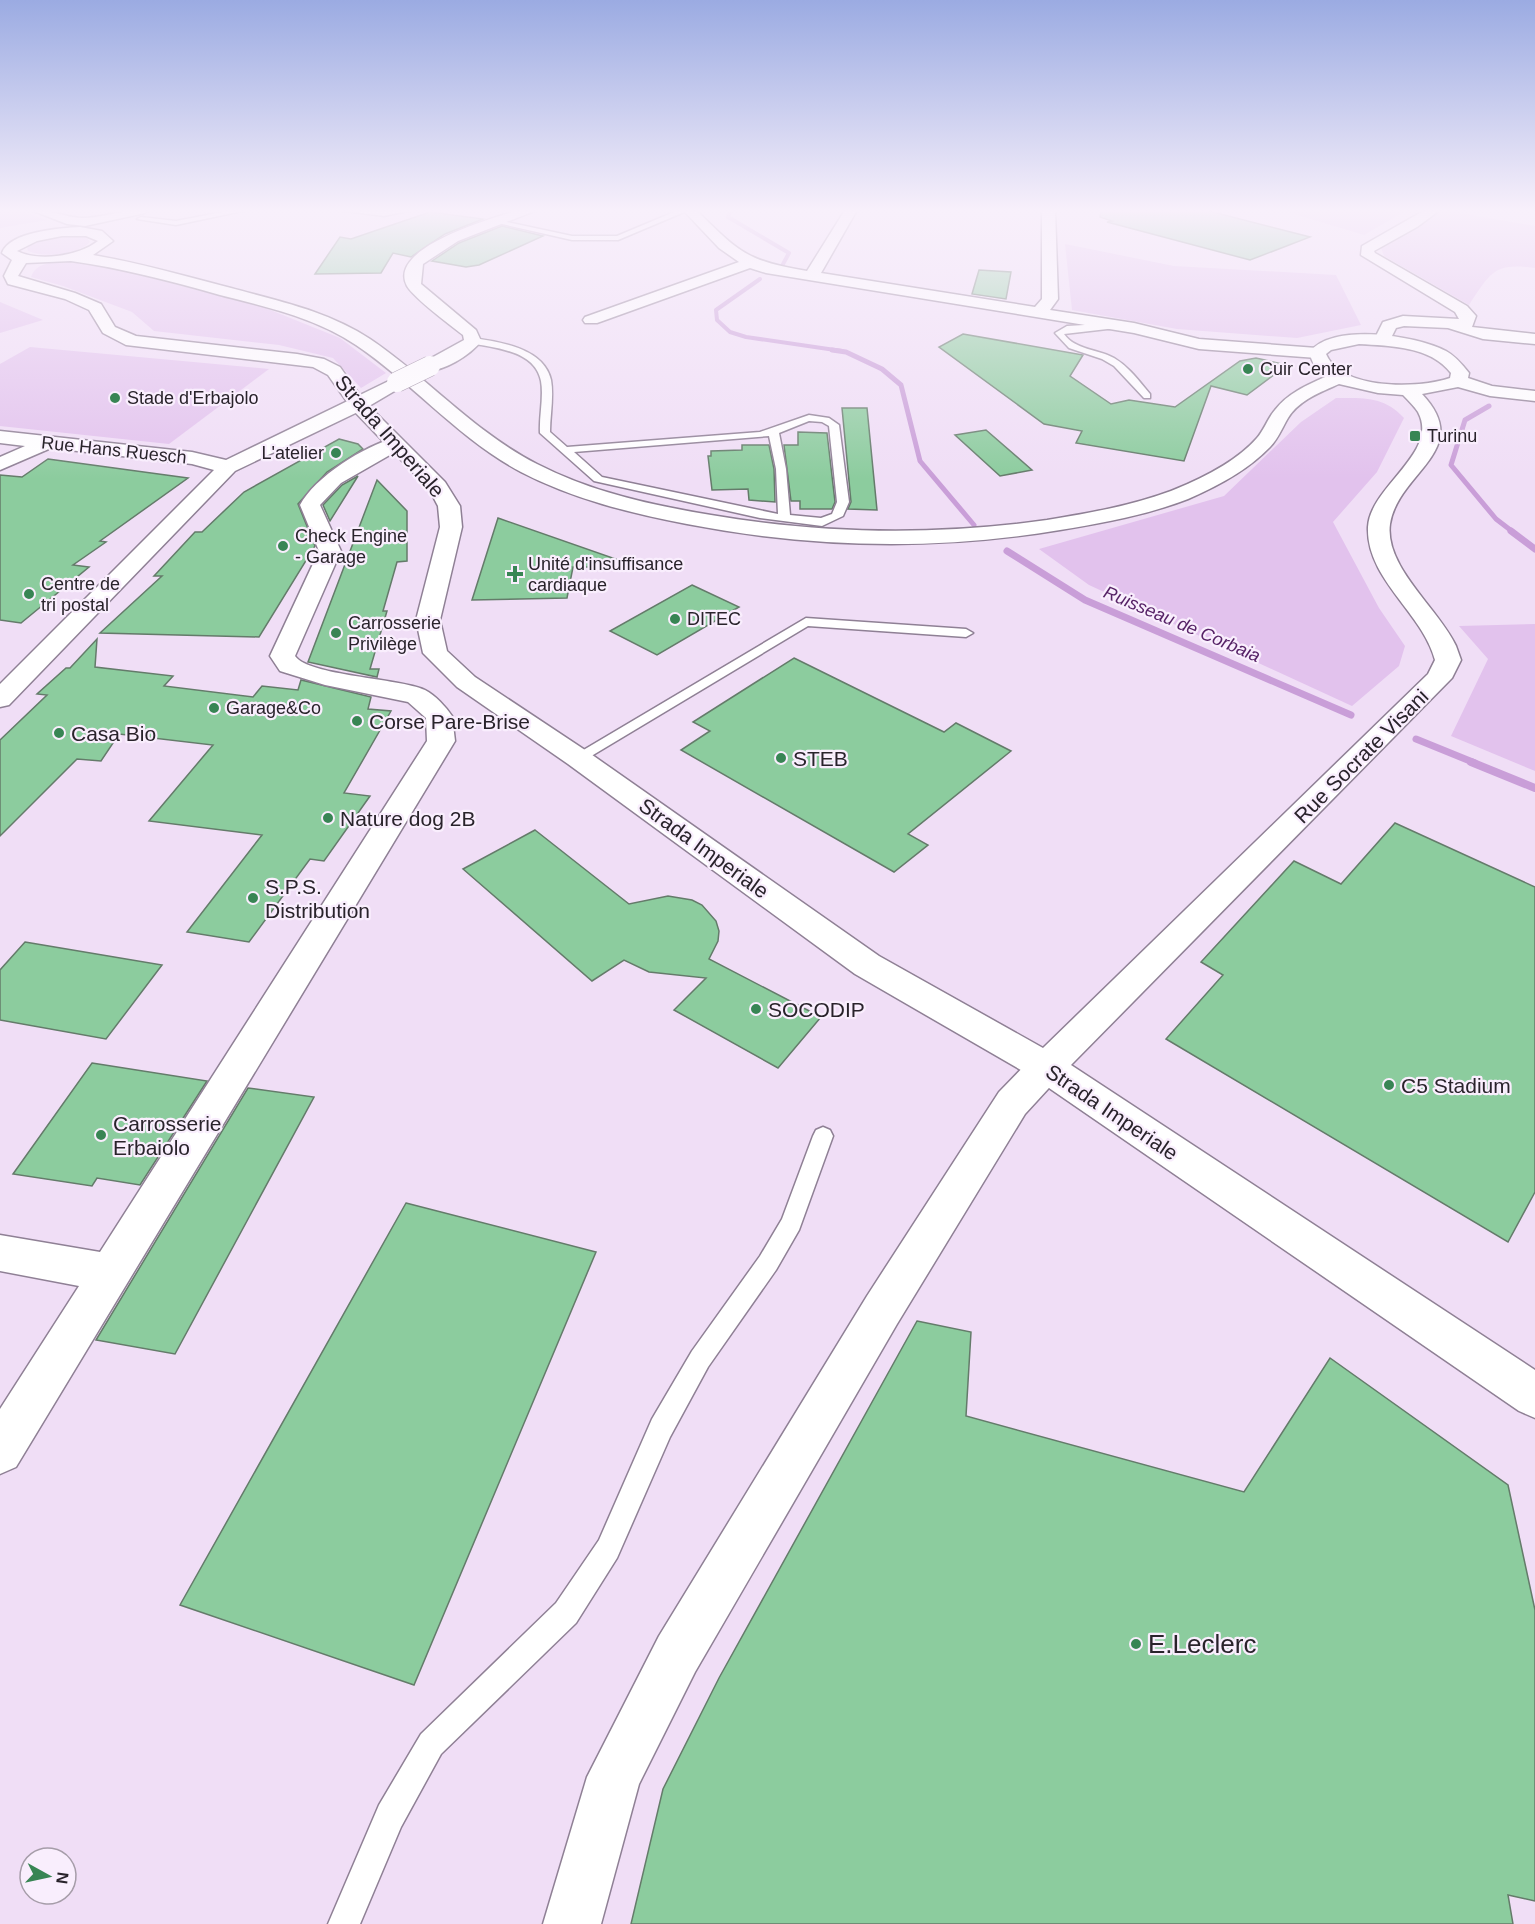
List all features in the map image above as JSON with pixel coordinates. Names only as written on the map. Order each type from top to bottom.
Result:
[{"type":"street","name":"Strada Imperiale","points":[[79,300],[95,307],[110,330],[132,341],[318,363],[334,371],[357,405],[438,486],[449,506],[451,527],[428,620],[435,653],[465,682],[578,758],[867,965],[1046,1067],[1535,1396]]},
{"type":"street","points":[[255,300],[306,314],[340,328],[364,343],[476,432],[526,466],[580,491],[650,511],[735,527],[808,536],[882,541],[964,538],[1112,516],[1183,494],[1230,467],[1264,442],[1286,408],[1306,393],[1340,377]]},
{"type":"street","points":[[0,699],[228,467],[357,405],[397,382],[466,348],[473,341],[470,333],[431,300]]},
{"type":"street","points":[[591,320],[648,300]]},
{"type":"street","points":[[963,300],[1116,325],[1198,344],[1317,353],[1325,346],[1340,341],[1382,340],[1426,349],[1443,356],[1455,364],[1460,373],[1458,381],[1448,387],[1409,391],[1385,389],[1340,377],[1318,361],[1317,353]]},
{"type":"street","points":[[1040,312],[1049,300]]},
{"type":"street","points":[[1382,340],[1389,325],[1403,321],[1466,324],[1468,316],[1445,300]]},
{"type":"street","points":[[1454,325],[1464,331],[1484,335],[1535,339]]},
{"type":"street","points":[[1458,381],[1490,392],[1535,396]]},
{"type":"street","name":"Rue Socrate Visani","points":[[572,1924],[614,1778],[677,1654],[882,1310],[1012,1103],[1439,678],[1448,660],[1440,638],[1401,584],[1385,553],[1379,528],[1382,506],[1429,449],[1432,430],[1429,414],[1409,391]]},
{"type":"street","name":"Rue Hans Ruesch","points":[[0,437],[192,458],[228,467]]},
{"type":"street","points":[[0,464],[49,443]]},
{"type":"street","points":[[0,1451],[441,741],[439,716],[417,696],[325,677],[289,666],[282,656],[330,551],[310,505],[312,498],[346,471],[395,444]]},
{"type":"street","points":[[0,1253],[110,1273]]},
{"type":"lane","points":[[1116,325],[1067,329],[1059,333],[1062,340],[1105,356],[1120,366],[1147,396]]},
{"type":"lane","points":[[473,341],[495,344],[537,362],[546,379],[545,433],[563,450],[598,479],[681,500],[784,518],[822,522],[837,516],[843,502],[834,425],[828,420],[815,417],[773,431],[729,438],[563,450]]},
{"type":"lane","points":[[773,431],[781,469],[784,518]]},
{"type":"lane","points":[[578,758],[806,622],[966,633]]},
{"type":"lane","points":[[344,1924],[390,1816],[431,1744],[566,1613],[608,1548],[661,1428],[700,1359],[768,1263],[791,1223],[823,1136]]},
{"type":"shaded area","points":[[100,300],[235,300],[263,307],[340,338],[386,373],[361,388],[333,358],[279,345],[154,331],[132,312]]},
{"type":"shaded area","points":[[1071,300],[1348,300],[1361,325],[1297,338],[1177,329],[1072,310]]},
{"type":"shaded area","points":[[1460,300],[1472,300],[1469,305]]},
{"type":"shaded area","points":[[0,302],[43,320],[0,333]]},
{"type":"shaded area","name":"Stade d'Erbajolo","points":[[30,347],[269,369],[169,444],[0,426],[0,364]]},
{"type":"shaded area","points":[[1336,398],[1381,402],[1404,418],[1377,472],[1333,522],[1379,608],[1405,646],[1399,666],[1352,706],[1089,585],[1039,549],[1224,496],[1301,422]]},
{"type":"shaded area","points":[[1535,624],[1535,771],[1451,736],[1488,659],[1459,626]]},
{"type":"building","points":[[963,334],[1083,355],[1070,376],[1111,404],[1129,400],[1175,407],[1240,361],[1256,358],[1287,365],[1247,395],[1211,386],[1184,461],[1076,443],[1082,431],[1044,424],[939,347]]},
{"type":"building","points":[[842,408],[867,408],[877,510],[848,509],[851,502]]},
{"type":"building","points":[[986,430],[1032,470],[1000,476],[955,435]]},
{"type":"building","points":[[798,432],[827,433],[835,502],[832,509],[800,509],[800,501],[791,501],[784,445],[798,445]]},
{"type":"building","points":[[339,439],[358,444],[363,449],[327,472],[298,504],[315,546],[259,637],[100,633],[162,576],[154,576],[195,532],[202,532],[244,492]]},
{"type":"building","points":[[742,445],[769,445],[774,469],[775,502],[749,500],[748,489],[712,490],[708,456],[711,456],[711,451],[742,450]]},
{"type":"building","points":[[48,459],[188,478],[100,541],[106,542],[73,565],[89,567],[21,623],[0,620],[0,475],[22,477]]},
{"type":"building","points":[[358,476],[330,521],[323,505],[342,485]]},
{"type":"building","points":[[377,480],[407,511],[407,561],[397,562],[383,611],[387,611],[370,669],[379,669],[377,677],[308,662]]},
{"type":"building","points":[[498,518],[627,563],[627,567],[573,567],[567,598],[472,600]]},
{"type":"building","name":"DITEC","points":[[692,585],[739,607],[657,655],[610,631]]},
{"type":"building","points":[[97,639],[95,667],[173,676],[164,686],[253,697],[262,686],[298,690],[301,680],[371,697],[368,709],[391,711],[344,793],[370,796],[324,861],[310,859],[249,942],[187,932],[262,835],[149,821],[213,745],[119,734],[101,761],[77,759],[0,836],[0,740],[47,695],[37,694],[66,668],[70,668]]},
{"type":"building","points":[[794,658],[944,732],[956,723],[1011,751],[908,834],[928,845],[894,872],[681,750],[710,731],[693,722]]},
{"type":"building","name":"C5 Stadium","points":[[1395,823],[1535,887],[1535,1192],[1508,1242],[1166,1039],[1223,975],[1201,962],[1294,861],[1341,884]]},
{"type":"building","points":[[535,830],[629,904],[668,896],[692,900],[702,905],[716,921],[719,931],[718,941],[709,959],[821,1017],[778,1068],[674,1010],[706,978],[649,972],[624,960],[592,981],[463,869]]},
{"type":"building","points":[[25,942],[162,965],[106,1039],[0,1020],[0,970]]},
{"type":"building","points":[[92,1063],[207,1081],[140,1185],[97,1178],[92,1186],[13,1174]]},
{"type":"building","points":[[248,1088],[314,1097],[175,1354],[96,1340]]},
{"type":"building","points":[[406,1203],[596,1252],[414,1685],[180,1605]]},
{"type":"building","name":"E.Leclerc","points":[[917,1321],[971,1332],[966,1416],[1244,1492],[1330,1358],[1508,1485],[1535,1610],[1535,1901],[1508,1895],[1513,1924],[631,1924],[663,1789],[719,1678]]},
{"type":"waterway","name":"Ruisseau de Corbaia","points":[[730,300],[716,310],[717,320],[730,332],[746,337],[842,351]]},
{"type":"waterway","name":"Ruisseau de Corbaia","points":[[832,350],[846,352],[882,369],[901,385],[920,461],[974,525]]},
{"type":"waterway","points":[[1489,406],[1465,420],[1451,465],[1496,519],[1513,532]]},
{"type":"waterway","points":[[1511,531],[1535,549]]},
{"type":"waterway","name":"Ruisseau de Corbaia","points":[[1007,551],[1085,600],[1351,715]]},
{"type":"waterway","name":"Ruisseau de Corbaia","points":[[1416,739],[1475,763]]},
{"type":"waterway","name":"Ruisseau de Corbaia","points":[[1471,762],[1535,788]]},
{"type":"place","name":"Cuir Center","points":[[1248,369]]},
{"type":"place","name":"Stade d'Erbajolo","points":[[115,398]]},
{"type":"place","name":"Turinu","points":[[1415,436]]},
{"type":"place","name":"L'atelier","points":[[336,453]]},
{"type":"place","name":"Check Engine - Garage","points":[[283,546]]},
{"type":"place","name":"Unité d'insuffisance cardiaque","points":[[515,574]]},
{"type":"place","name":"Centre de tri postal","points":[[29,594]]},
{"type":"place","name":"DITEC","points":[[675,619]]},
{"type":"place","name":"Carrosserie Privilège","points":[[336,633]]},
{"type":"place","name":"Garage&Co","points":[[214,708]]},
{"type":"place","name":"Corse Pare-Brise","points":[[357,721]]},
{"type":"place","name":"Casa Bio","points":[[59,733]]},
{"type":"place","name":"STEB","points":[[781,758]]},
{"type":"place","name":"Nature dog 2B","points":[[328,818]]},
{"type":"place","name":"S.P.S. Distribution","points":[[253,898]]},
{"type":"place","name":"SOCODIP","points":[[756,1009]]},
{"type":"place","name":"C5 Stadium","points":[[1389,1085]]},
{"type":"place","name":"Carrosserie Erbaiolo","points":[[101,1135]]},
{"type":"place","name":"E.Leclerc","points":[[1136,1644]]}]
